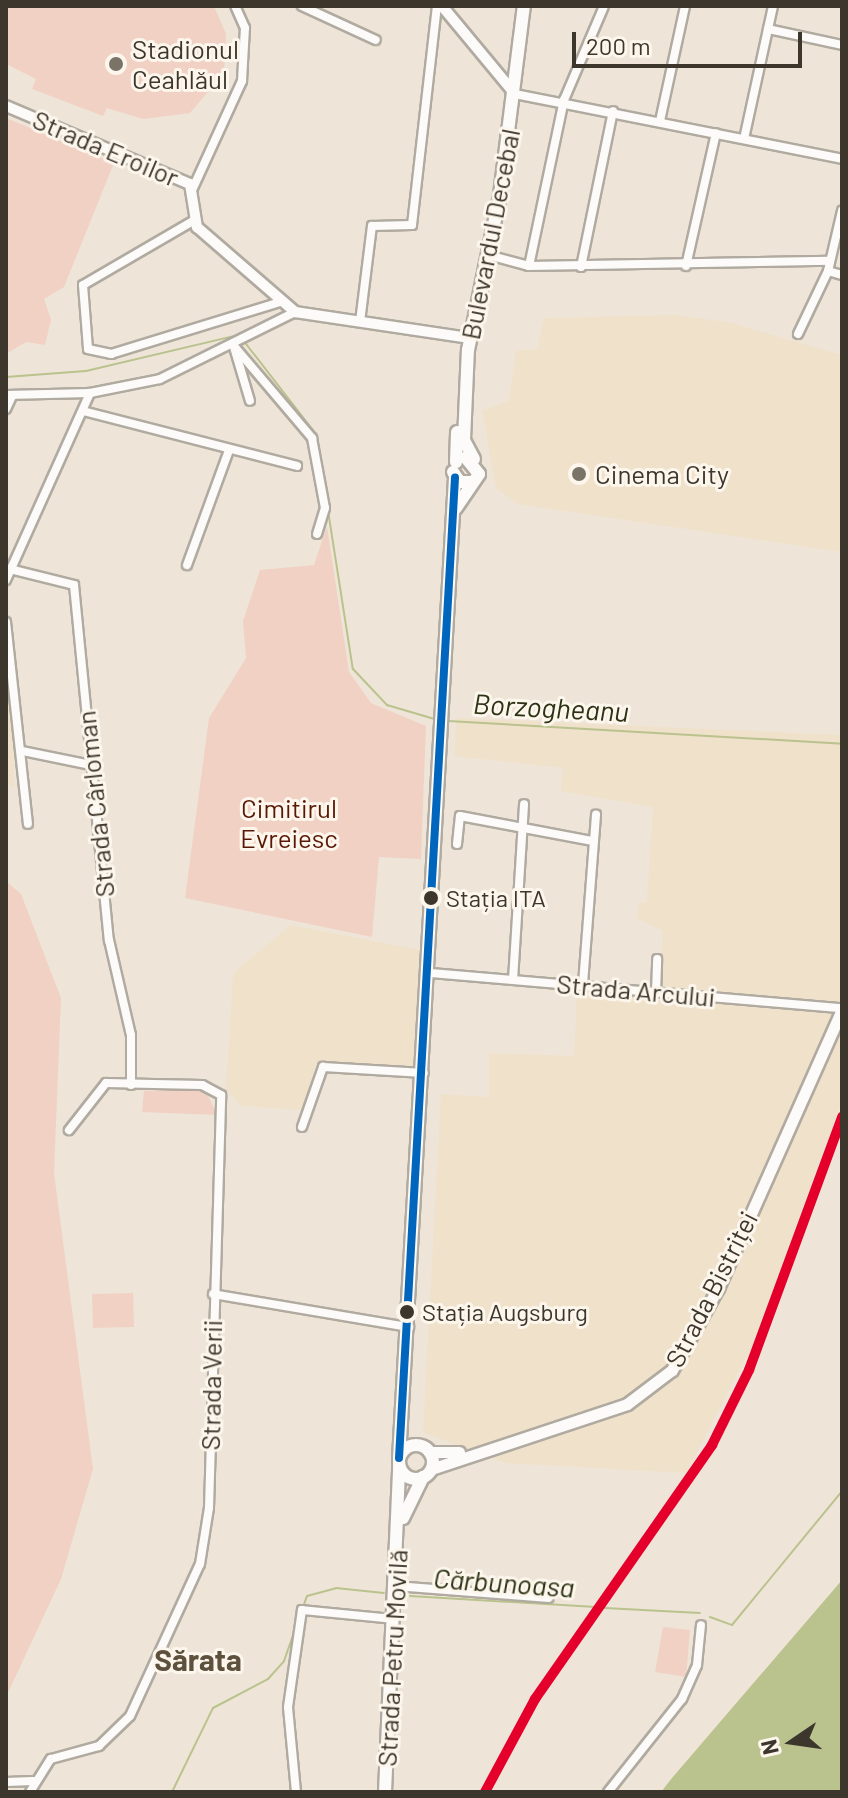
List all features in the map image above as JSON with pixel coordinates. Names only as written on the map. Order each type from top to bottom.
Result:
[{"type":"main road","name":"Bulevardul Decebal","points":[[472,482],[480,470],[464,440],[466,338],[488,255],[521,6]]},
{"type":"main road","name":"Bulevardul Decebal","points":[[455,478],[466,338],[512,92]]},
{"type":"main road","points":[[456,462],[474,459]]},
{"type":"main road","points":[[455,478],[472,482],[455,510],[455,478]]},
{"type":"main road","name":"Strada Petru Movilă","points":[[385,1792],[400,1524],[399,1462],[407,1412],[455,510]]},
{"type":"main road","name":"Strada Bistriței","points":[[427,1473],[471,1451],[627,1404],[672,1370],[718,1288],[842,1009]]},
{"type":"main road","name":"Strada Petru Movilă","points":[[400,1524],[427,1473],[424,1448],[407,1412]]},
{"type":"main road","points":[[424,1448],[399,1462],[408,1477],[427,1473]]},
{"type":"main road","name":"Strada Bistriței","points":[[424,1448],[471,1451]]},
{"type":"street","points":[[193,188],[242,81],[245,28],[235,6]]},
{"type":"street","points":[[302,6],[376,40]]},
{"type":"street","points":[[440,6],[512,92],[564,100],[842,159]]},
{"type":"street","points":[[360,322],[372,226],[412,225],[440,6]]},
{"type":"street","points":[[529,266],[564,100],[604,6]]},
{"type":"street","points":[[660,121],[685,6]]},
{"type":"street","points":[[744,139],[773,6]]},
{"type":"street","points":[[768,29],[842,45]]},
{"type":"street","name":"Strada Eroilor","points":[[6,106],[193,188],[193,221],[280,302],[295,312],[466,338]]},
{"type":"street","points":[[581,267],[613,111]]},
{"type":"street","points":[[686,266],[716,133]]},
{"type":"street","points":[[798,334],[829,266],[842,211]]},
{"type":"street","points":[[193,221],[83,285],[88,349],[111,354],[280,302]]},
{"type":"street","points":[[488,255],[529,266],[829,266],[842,275]]},
{"type":"street","points":[[6,409],[9,395],[90,393],[176,374],[295,312]]},
{"type":"street","points":[[236,345],[250,401]]},
{"type":"street","points":[[236,345],[312,438],[325,508],[317,534]]},
{"type":"street","points":[[6,580],[90,393]]},
{"type":"street","points":[[83,411],[297,466]]},
{"type":"street","points":[[187,565],[229,450]]},
{"type":"street","name":"Strada Cârloman","points":[[9,569],[74,585],[109,940],[131,1035],[131,1085]]},
{"type":"street","points":[[6,622],[28,824]]},
{"type":"street","points":[[22,751],[91,765]]},
{"type":"street","points":[[513,980],[526,829],[524,804]]},
{"type":"street","points":[[583,984],[596,814]]},
{"type":"street","points":[[457,844],[460,816],[592,841]]},
{"type":"street","points":[[656,993],[657,959]]},
{"type":"street","name":"Strada Arcului","points":[[431,973],[842,1009]]},
{"type":"street","points":[[302,1127],[323,1067],[425,1073]]},
{"type":"street","name":"Strada Verii","points":[[6,1782],[31,1787],[51,1759],[88,1752],[123,1726],[200,1564],[209,1508],[221,1095],[202,1085],[100,1087],[69,1130]]},
{"type":"street","points":[[213,1294],[411,1327]]},
{"type":"street","points":[[396,1586],[549,1598]]},
{"type":"street","points":[[296,1792],[288,1707],[302,1610],[394,1619]]},
{"type":"street","points":[[608,1792],[682,1699],[697,1665],[701,1625]]},
{"type":"shaded area","points":[[674,315],[728,322],[842,355],[842,552],[517,504],[496,488],[482,411],[509,401],[516,351],[537,349],[544,318]]},
{"type":"shaded area","points":[[6,667],[14,745],[14,787],[6,784]]},
{"type":"shaded area","points":[[457,718],[842,735],[842,1101],[752,1346],[686,1473],[504,1463],[423,1432],[441,1094],[489,1097],[489,1053],[574,1056],[577,990],[659,998],[663,931],[637,918],[639,903],[647,902],[653,807],[561,791],[563,768],[454,756]]},
{"type":"shaded area","points":[[291,925],[420,950],[413,1070],[316,1063],[303,1110],[240,1106],[226,1088],[233,973]]},
{"type":"shaded area","points":[[842,1580],[842,1792],[661,1792],[672,1778]]},
{"type":"green space","name":"Stadionul Ceahlăul","points":[[6,6],[214,6],[226,34],[224,73],[190,113],[143,119],[107,108],[103,116],[32,89],[36,79],[8,65]]},
{"type":"green space","points":[[6,118],[114,163],[64,287],[44,299],[51,320],[45,345],[26,342],[6,354]]},
{"type":"green space","name":"Cimitirul Evreiesc","points":[[327,526],[349,672],[371,703],[426,726],[421,859],[379,857],[372,937],[185,898],[209,718],[246,658],[243,621],[260,570],[314,565]]},
{"type":"green space","points":[[6,881],[21,894],[61,998],[54,1173],[93,1469],[61,1579],[6,1697]]},
{"type":"green space","points":[[205,1089],[217,1115],[142,1112],[144,1091]]},
{"type":"green space","points":[[133,1293],[134,1327],[93,1328],[92,1294]]},
{"type":"green space","points":[[663,1627],[690,1630],[686,1677],[655,1672]]},
{"type":"waterway","points":[[6,377],[86,371],[238,335]]},
{"type":"waterway","name":"Borzogheanu","points":[[243,340],[316,434],[353,669],[387,705],[438,720]]},
{"type":"waterway","name":"Borzogheanu","points":[[448,721],[842,744]]},
{"type":"waterway","name":"Cărbunoasa","points":[[710,1617],[732,1625],[842,1491]]},
{"type":"waterway","points":[[172,1792],[213,1708],[268,1679],[284,1661],[307,1596],[336,1588],[384,1593]]},
{"type":"waterway","name":"Cărbunoasa","points":[[410,1596],[596,1607]]},
{"type":"waterway","name":"Cărbunoasa","points":[[605,1608],[700,1613]]},
{"type":"transit line","points":[[399,1458],[455,478]]},
{"type":"transit line","points":[[485,1792],[535,1699],[712,1445],[749,1370],[842,1117]]},
{"type":"place","name":"Stadionul Ceahlăul","points":[[116,64]]},
{"type":"place","name":"Cinema City","points":[[579,474]]},
{"type":"place","name":"Stația ITA","points":[[431,898]]},
{"type":"place","name":"Stația Augsburg","points":[[407,1312]]},
{"type":"district","name":"Sărata","points":[[198,1659]]}]
